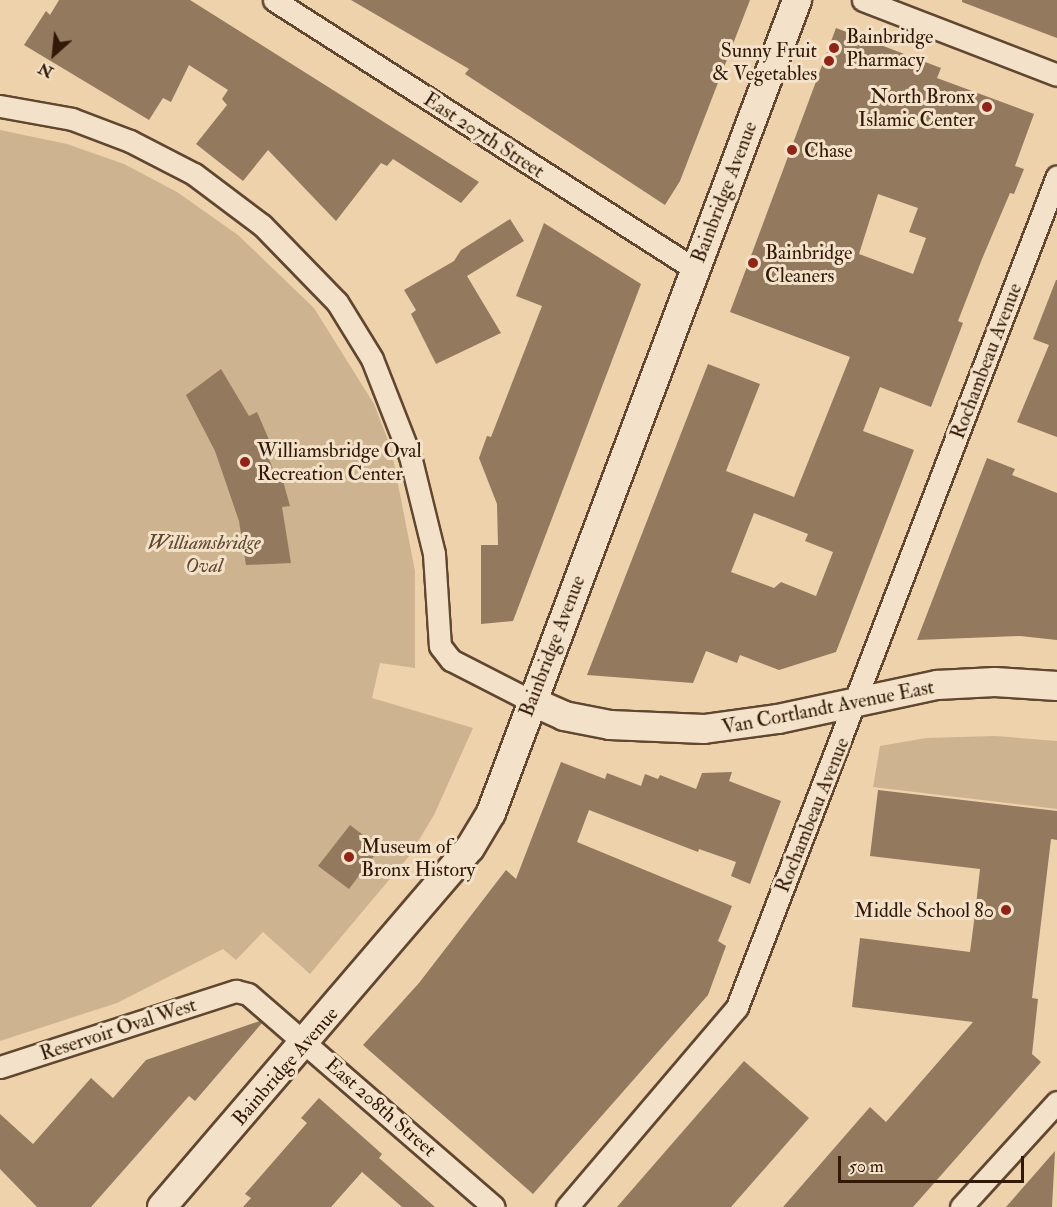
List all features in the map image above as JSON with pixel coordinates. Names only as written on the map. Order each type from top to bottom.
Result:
[{"type":"main road","name":"Bainbridge Avenue","points":[[162,1207],[307,1042],[470,848],[491,813],[531,701],[797,0]]},
{"type":"main road","name":"Van Cortlandt Avenue East","points":[[531,701],[584,721],[669,730],[741,726],[858,700],[967,682],[1057,686]]},
{"type":"street","name":"East 207th Street","points":[[274,0],[694,270]]},
{"type":"street","points":[[864,0],[1057,75]]},
{"type":"street","points":[[0,106],[72,119],[130,141],[194,174],[262,225],[337,302],[372,359],[413,465],[434,554],[440,646],[458,665],[531,701]]},
{"type":"street","name":"Rochambeau Avenue","points":[[567,1207],[736,1007],[858,700],[1057,176]]},
{"type":"street","name":"East 208th Street","points":[[236,991],[257,999],[494,1207]]},
{"type":"street","name":"Reservoir Oval West","points":[[0,1067],[236,991]]},
{"type":"street","points":[[961,1207],[1057,1102]]},
{"type":"green space","name":"Williamsbridge Oval","points":[[0,130],[67,144],[124,164],[177,192],[238,235],[314,308],[374,404],[391,448],[415,571],[415,668],[380,663],[372,698],[473,728],[434,815],[410,855],[310,974],[263,932],[236,960],[223,949],[117,1003],[0,1041]]},
{"type":"green space","points":[[995,736],[1057,741],[1057,809],[873,787],[880,746],[926,738]]},
{"type":"building","points":[[59,0],[190,0],[479,182],[461,203],[393,159],[387,166],[381,163],[336,221],[268,150],[243,181],[196,144],[227,105],[222,99],[228,90],[189,65],[171,102],[163,98],[149,120],[24,45],[46,11],[50,15]]},
{"type":"building","points":[[351,0],[750,0],[680,181],[665,205],[465,74],[469,69]]},
{"type":"building","points":[[962,0],[1057,0],[1057,38],[962,2]]},
{"type":"building","points":[[836,28],[941,68],[937,78],[1034,114],[1015,166],[1024,169],[1014,194],[1010,193],[982,259],[958,321],[963,323],[931,407],[880,387],[863,431],[914,450],[836,652],[779,670],[740,655],[737,663],[706,651],[693,683],[587,675],[708,364],[760,384],[726,471],[794,497],[850,357],[730,312]],"holes":[[[878,194],[918,208],[909,232],[926,238],[913,274],[859,254]],[[754,513],[808,534],[805,541],[833,552],[816,596],[781,582],[774,588],[731,572]]]},
{"type":"building","points":[[510,219],[524,241],[467,276],[501,333],[436,364],[411,314],[416,310],[404,290],[454,261],[461,250]]},
{"type":"building","points":[[544,223],[641,284],[513,621],[481,624],[481,545],[498,545],[497,504],[479,458],[487,436],[491,437],[542,306],[516,296]]},
{"type":"building","points":[[1056,280],[1057,437],[1017,422],[1049,345],[1033,339]]},
{"type":"building","name":"Williamsbridge Oval Recreation Center","points":[[221,369],[249,416],[257,412],[270,442],[264,445],[274,472],[281,474],[290,506],[282,507],[291,563],[246,565],[239,521],[215,451],[186,395]]},
{"type":"building","points":[[987,458],[1015,469],[1012,475],[1057,493],[1057,640],[1020,636],[917,640]]},
{"type":"building","points":[[561,762],[605,779],[607,773],[641,786],[645,774],[658,779],[660,775],[696,789],[702,773],[732,772],[729,781],[781,801],[750,884],[731,876],[736,862],[699,849],[698,852],[589,810],[577,842],[732,906],[718,941],[726,946],[708,995],[533,1194],[363,1045],[419,983],[506,870],[516,879]]},
{"type":"building","points":[[878,790],[1057,811],[1057,840],[1051,839],[1032,998],[1038,999],[1032,1054],[1041,1062],[913,1207],[783,1207],[870,1107],[886,1122],[973,1022],[852,1007],[860,938],[970,952],[975,914],[980,869],[870,856]]},
{"type":"building","name":"Museum of Bronx History","points":[[350,825],[380,848],[349,889],[318,866]]},
{"type":"building","points":[[260,1021],[262,1023],[195,1101],[189,1096],[91,1207],[37,1207],[0,1169],[0,1114],[33,1144],[91,1078],[113,1098],[146,1060]]},
{"type":"building","points":[[744,1061],[809,1118],[731,1207],[617,1207]]},
{"type":"building","points":[[319,1098],[382,1154],[379,1158],[435,1207],[402,1207],[362,1172],[331,1207],[243,1207],[251,1198],[245,1194],[307,1123],[301,1118]]},
{"type":"building","points":[[1055,1151],[1052,1207],[1006,1207]]},
{"type":"place","name":"Bainbridge Pharmacy","points":[[834,48]]},
{"type":"place","name":"Sunny Fruit & Vegetables","points":[[829,61]]},
{"type":"place","name":"North Bronx Islamic Center","points":[[987,107]]},
{"type":"place","name":"Chase","points":[[792,150]]},
{"type":"place","name":"Bainbridge Cleaners","points":[[753,263]]},
{"type":"place","name":"Williamsbridge Oval Recreation Center","points":[[245,462]]},
{"type":"place","name":"Museum of Bronx History","points":[[349,857]]},
{"type":"place","name":"Middle School 80","points":[[1006,910]]}]
